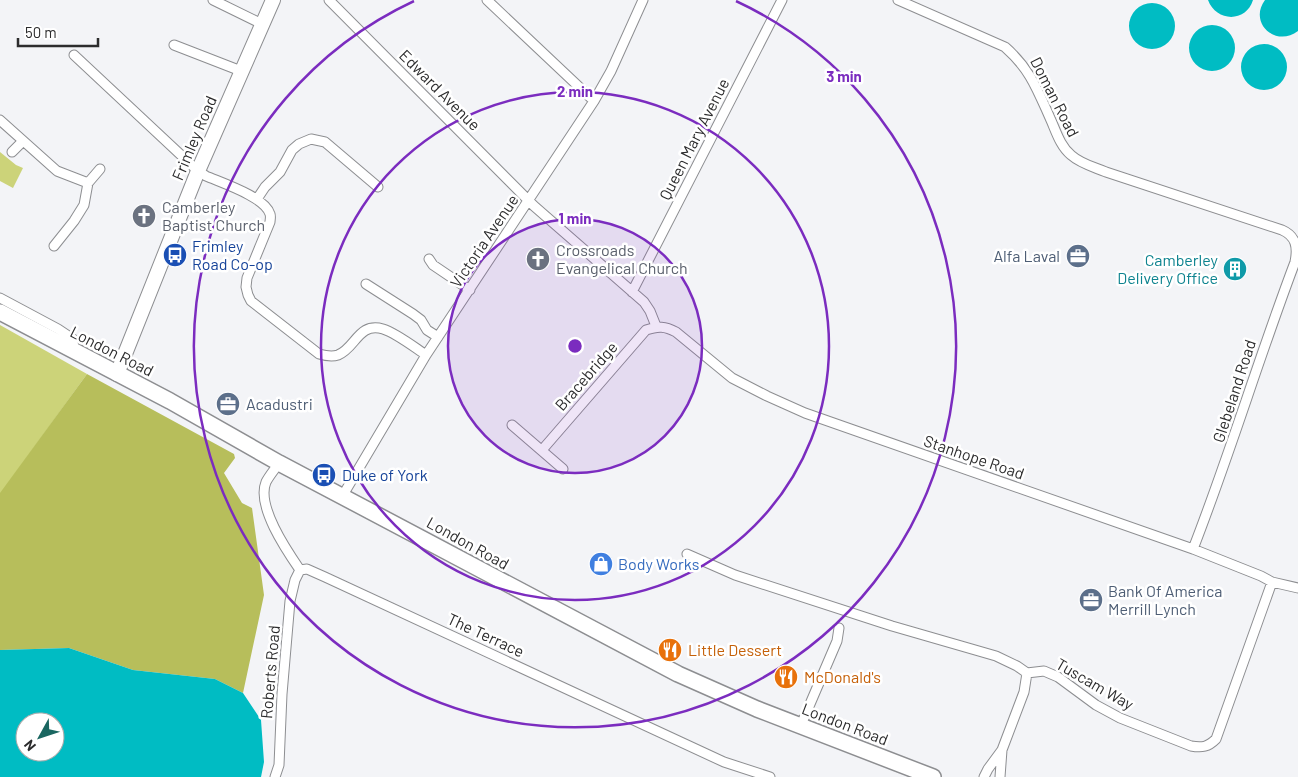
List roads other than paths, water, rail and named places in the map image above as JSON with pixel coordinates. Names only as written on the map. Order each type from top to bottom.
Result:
[{"type":"main road","name":"Frimley Road","points":[[117,374],[198,171],[273,0]]},
{"type":"main road","name":"London Road","points":[[0,312],[170,401],[279,463],[343,495],[663,666],[723,694],[933,777]]},
{"type":"street","points":[[213,0],[262,24]]},
{"type":"street","name":"Edward Avenue","points":[[329,0],[529,201]]},
{"type":"street","points":[[488,0],[594,101]]},
{"type":"street","name":"Victoria Avenue","points":[[343,495],[426,355],[594,101],[611,71],[644,0]]},
{"type":"street","name":"Queen Mary Avenue","points":[[632,292],[782,0]]},
{"type":"street","name":"Doman Road","points":[[898,0],[1005,47],[1019,59],[1034,81],[1062,144],[1080,162],[1282,230],[1297,241]]},
{"type":"street","points":[[174,45],[241,72]]},
{"type":"street","points":[[74,55],[198,171],[257,199],[266,207],[270,214],[270,222],[247,278],[246,287],[251,301],[319,354],[338,355],[344,352],[366,329],[377,327],[385,329],[426,355]]},
{"type":"street","points":[[0,120],[57,171],[88,182]]},
{"type":"street","points":[[257,199],[264,187],[280,172],[292,150],[299,144],[311,139],[325,142],[378,187]]},
{"type":"street","points":[[12,152],[23,141]]},
{"type":"street","points":[[54,246],[84,205],[88,182],[100,169]]},
{"type":"street","points":[[529,201],[632,292],[650,311],[656,326]]},
{"type":"street","name":"Glebeland Road","points":[[1193,549],[1240,423],[1255,373],[1295,262],[1298,252],[1297,241]]},
{"type":"street","points":[[429,259],[433,265],[470,290]]},
{"type":"street","points":[[366,284],[413,314],[421,320],[427,330],[438,337]]},
{"type":"street","points":[[0,298],[73,339],[74,351]]},
{"type":"street","name":"Stanhope Road","points":[[656,326],[667,327],[676,332],[732,378],[805,413],[1193,549],[1272,582],[1298,588]]},
{"type":"street","name":"Bracebridge","points":[[542,450],[632,344],[646,330],[656,326]]},
{"type":"street","points":[[512,426],[563,469]]},
{"type":"street","points":[[279,463],[266,483],[264,499],[269,515],[300,570]]},
{"type":"street","points":[[686,554],[744,578],[892,626],[996,656],[1017,666],[1027,674],[1024,692],[1002,750],[984,777]]},
{"type":"street","name":"The Terrace","points":[[300,570],[306,569],[325,576],[724,762],[770,777]]},
{"type":"street","name":"Roberts Road","points":[[275,777],[279,764],[282,694],[290,601],[295,580],[300,570]]},
{"type":"street","name":"Tuscam Way","points":[[1027,674],[1044,671],[1058,677],[1096,705],[1120,718],[1191,746],[1205,747],[1216,739],[1272,582]]},
{"type":"street","points":[[802,725],[837,641],[840,628]]},
{"type":"street","points":[[1000,777],[1002,750]]},
{"type":"water","points":[[1208,0],[1253,0],[1244,13],[1231,17],[1217,13]]},
{"type":"water","points":[[1265,0],[1298,0],[1298,31],[1281,37],[1273,35],[1267,30],[1262,24],[1260,17]]},
{"type":"water","points":[[1148,3],[1156,3],[1165,7],[1171,13],[1175,26],[1171,39],[1165,45],[1156,49],[1148,49],[1139,45],[1133,39],[1129,30],[1129,22],[1133,13],[1139,7]]},
{"type":"water","points":[[1208,25],[1216,25],[1225,29],[1231,35],[1235,48],[1231,61],[1225,67],[1216,71],[1208,71],[1199,67],[1193,61],[1189,52],[1189,44],[1193,35],[1199,29]]},
{"type":"water","points":[[1260,44],[1268,44],[1277,48],[1283,54],[1287,67],[1283,80],[1277,86],[1268,90],[1260,90],[1251,86],[1245,80],[1241,71],[1241,63],[1245,54],[1251,48]]},
{"type":"water","points":[[69,648],[133,670],[215,679],[243,693],[261,720],[264,762],[261,777],[0,777],[0,650]]},
{"type":"place","name":"Camberley Baptist Church","points":[[144,216]]},
{"type":"place","name":"Frimley Road Co-op","points":[[175,255]]},
{"type":"place","name":"Alfa Laval","points":[[1078,256]]},
{"type":"place","name":"Crossroads Evangelical Church","points":[[538,259]]},
{"type":"place","name":"Camberley Delivery Office","points":[[1235,269]]},
{"type":"place","name":"Acadustri","points":[[228,404]]},
{"type":"place","name":"Duke of York","points":[[324,475]]},
{"type":"place","name":"Body Works","points":[[601,564]]},
{"type":"place","name":"Bank Of America Merrill Lynch","points":[[1091,600]]},
{"type":"place","name":"Little Dessert","points":[[670,650]]},
{"type":"place","name":"McDonald's","points":[[786,677]]}]
